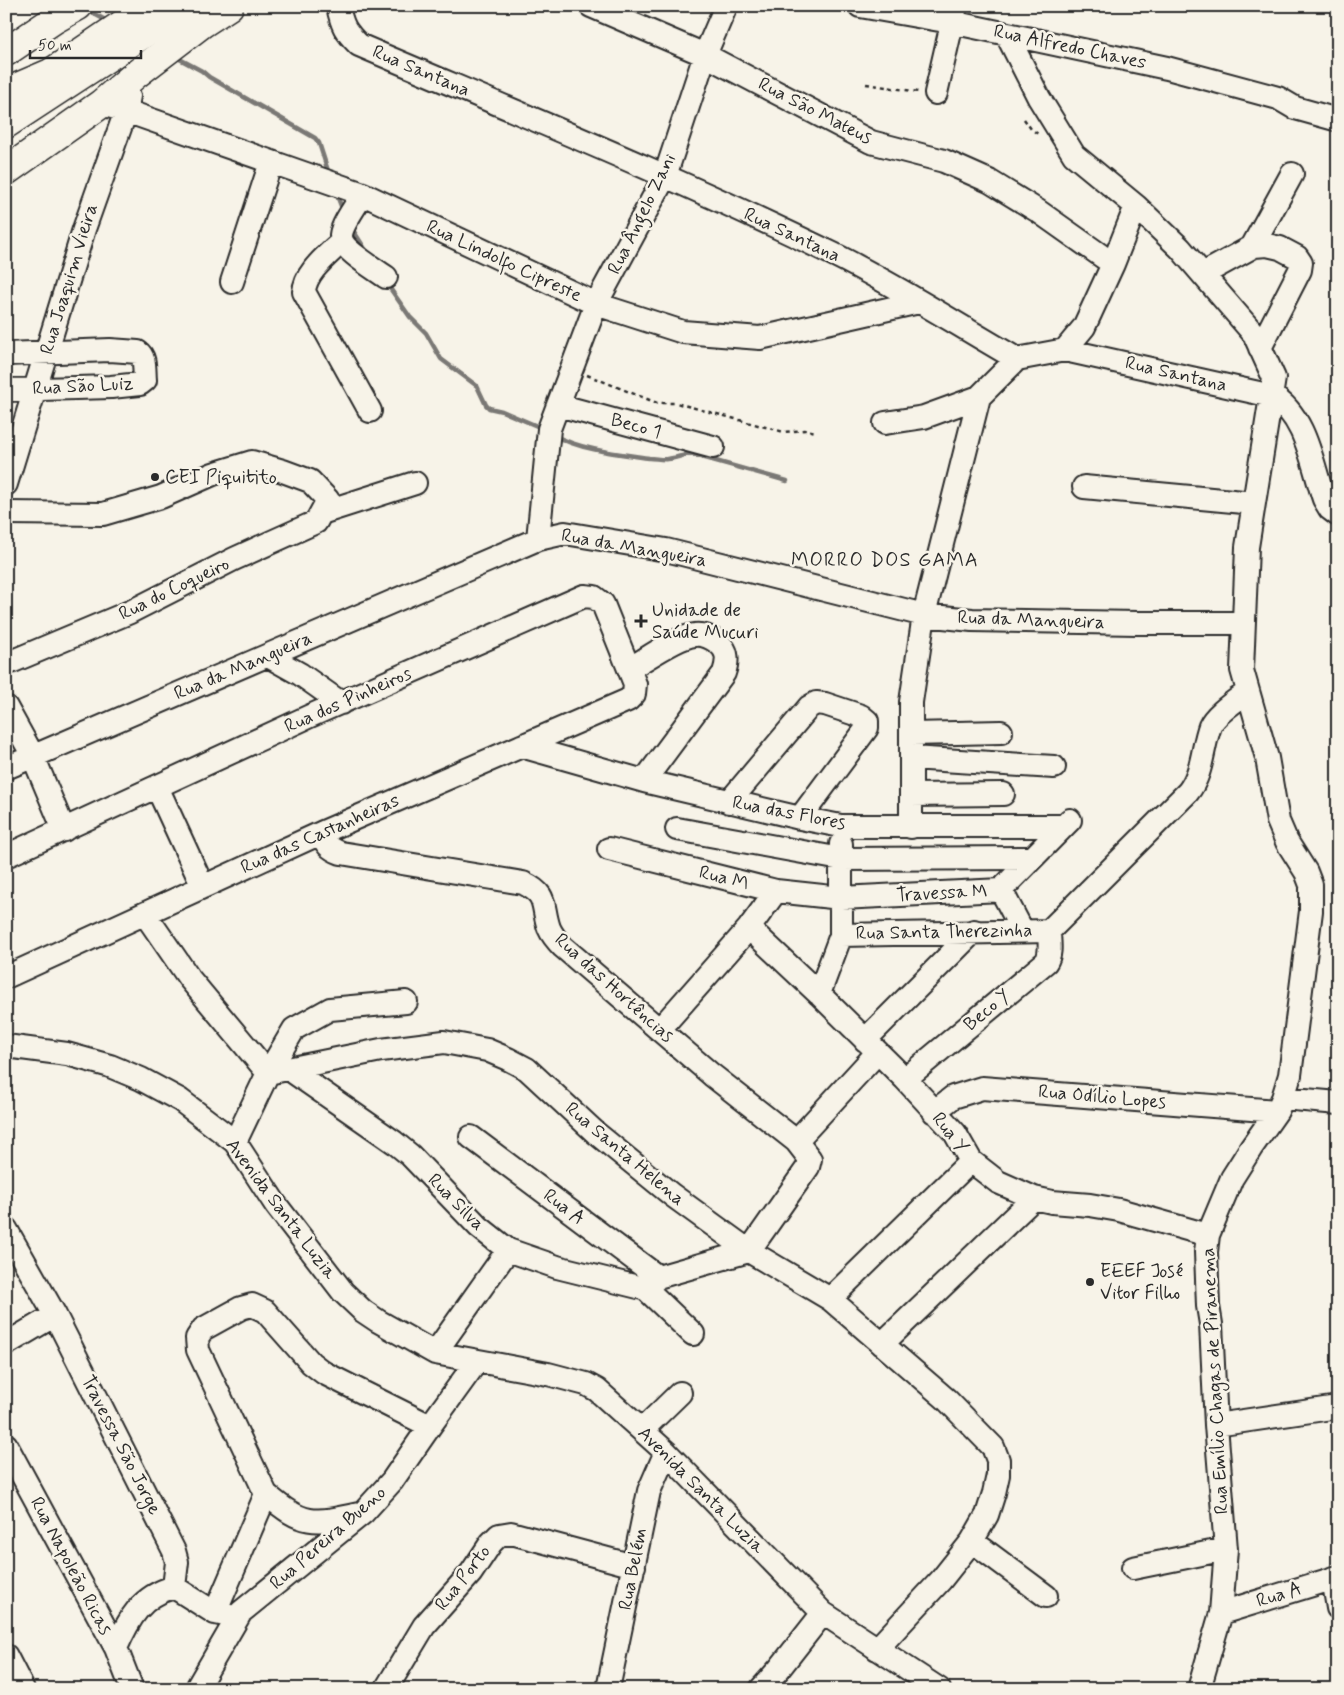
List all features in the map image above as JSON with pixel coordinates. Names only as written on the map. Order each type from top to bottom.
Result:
[{"type":"main road","points":[[6,52],[56,13],[78,6]]},
{"type":"main road","points":[[6,101],[149,6]]},
{"type":"main road","points":[[6,124],[186,6]]},
{"type":"main road","points":[[6,171],[113,107],[134,75],[203,23],[229,6]]},
{"type":"main road","points":[[6,92],[48,74]]},
{"type":"street","name":"Rua Santana","points":[[338,6],[346,33],[360,45],[665,176],[834,255],[919,302],[1017,360],[1065,350],[1272,396]]},
{"type":"street","name":"Rua São Mateus","points":[[591,6],[705,55],[871,142],[944,162],[989,181],[1038,211],[1113,264]]},
{"type":"street","name":"Rua Ângelo Zani","points":[[538,539],[549,429],[596,304],[665,176],[705,55],[726,6]]},
{"type":"street","name":"Rua Alfredo Chaves","points":[[860,6],[953,14],[1006,35],[1167,68],[1278,98],[1295,108],[1338,120]]},
{"type":"street","points":[[936,93],[953,14]]},
{"type":"street","name":"Rua Emílio Chagas de Piranema","points":[[1006,35],[1039,98],[1074,155],[1136,206],[1180,248],[1254,334],[1274,378],[1247,547],[1242,670],[1267,758],[1278,821],[1287,842],[1306,872],[1311,885],[1312,896],[1290,1075],[1280,1104],[1232,1178],[1208,1235],[1206,1252],[1216,1425],[1226,1549],[1220,1614],[1198,1689]]},
{"type":"street","name":"Rua Lindolfo Cipreste","points":[[113,107],[363,194],[596,304],[684,332],[760,338],[919,302]]},
{"type":"street","name":"Rua Joaquim Vieira","points":[[6,484],[84,229],[113,107]]},
{"type":"street","points":[[232,282],[272,162]]},
{"type":"street","points":[[1252,247],[1292,174]]},
{"type":"street","points":[[363,194],[343,227],[342,241],[347,248],[386,276]]},
{"type":"street","points":[[1065,350],[1084,327],[1113,264],[1136,206]]},
{"type":"street","points":[[342,241],[309,276],[304,292],[370,411]]},
{"type":"street","points":[[1202,274],[1252,247],[1267,245],[1280,248],[1297,257],[1302,263],[1260,348]]},
{"type":"street","points":[[110,350],[111,387]]},
{"type":"street","name":"Rua São Luiz","points":[[6,354],[110,350],[138,352],[142,353],[145,380],[140,384],[111,387],[6,390]]},
{"type":"street","points":[[885,423],[924,417],[979,397],[1017,360]]},
{"type":"street","points":[[1272,396],[1288,409],[1302,431],[1324,500],[1330,509],[1338,515]]},
{"type":"street","points":[[911,827],[911,702],[924,614],[979,397]]},
{"type":"street","name":"Beco 1","points":[[558,406],[714,446]]},
{"type":"street","points":[[6,513],[103,514],[161,497],[213,474],[252,462],[310,481],[325,506],[414,483]]},
{"type":"street","points":[[1084,487],[1254,503]]},
{"type":"street","name":"Rua do Coqueiro","points":[[6,664],[130,612],[234,559],[316,522],[325,506]]},
{"type":"street","name":"Rua da Mangueira","points":[[6,768],[538,539],[566,533],[666,550],[924,614],[972,620],[1243,623]]},
{"type":"street","name":"Rua dos Pinheiros","points":[[6,856],[341,702],[584,596],[594,597],[603,604],[635,684],[634,694]]},
{"type":"street","points":[[629,669],[685,637],[697,634],[710,638],[722,645],[728,661],[724,673],[644,781]]},
{"type":"street","points":[[268,656],[300,674],[341,702]]},
{"type":"street","name":"Rua Santa Therezinha","points":[[841,826],[841,934],[1049,931],[1194,785],[1198,776],[1210,726],[1215,719],[1247,692]]},
{"type":"street","name":"Rua das Castanheiras","points":[[6,977],[323,832],[628,700],[634,694]]},
{"type":"street","points":[[729,802],[809,707],[816,703],[861,716],[867,721],[867,728],[800,818]]},
{"type":"street","points":[[6,707],[32,756],[64,830]]},
{"type":"street","points":[[912,734],[1001,732]]},
{"type":"street","name":"Rua das Flores","points":[[521,746],[644,781],[729,802],[841,826],[911,827],[1068,822]]},
{"type":"street","points":[[911,758],[1054,767]]},
{"type":"street","points":[[157,787],[202,887]]},
{"type":"street","points":[[911,795],[1003,794]]},
{"type":"street","name":"Travessa M","points":[[841,898],[1001,890],[1068,822]]},
{"type":"street","points":[[677,829],[841,859],[1032,858]]},
{"type":"street","name":"Rua das Hortências","points":[[323,832],[327,846],[341,853],[523,883],[534,888],[543,900],[549,928],[555,938],[712,1075],[796,1141],[810,1159],[808,1166],[749,1252]]},
{"type":"street","name":"Rua M","points":[[609,849],[776,891],[841,898]]},
{"type":"street","points":[[1001,890],[1022,930]]},
{"type":"street","points":[[660,1029],[749,928],[776,891]]},
{"type":"street","name":"Rua Silva","points":[[145,914],[189,978],[279,1071],[394,1142],[410,1155],[479,1227],[508,1250],[564,1268],[652,1283],[749,1252]]},
{"type":"street","name":"Rua Y","points":[[749,928],[819,994],[905,1080],[955,1133],[971,1161],[998,1182],[1034,1198],[1120,1210],[1208,1235]]},
{"type":"street","points":[[796,1141],[871,1047],[974,931]]},
{"type":"street","name":"Beco Y","points":[[905,1080],[1046,962],[1050,951],[1049,931]]},
{"type":"street","points":[[819,994],[841,934]]},
{"type":"street","points":[[235,1142],[279,1071],[294,1030],[330,1009],[406,1002]]},
{"type":"street","name":"Rua Santa Helena","points":[[279,1071],[381,1050],[444,1042],[487,1050],[527,1069],[604,1139],[672,1195],[749,1252],[830,1299],[946,1400],[993,1447],[998,1460],[998,1475],[987,1515],[972,1541]]},
{"type":"street","name":"Avenida Santa Luzia","points":[[6,1046],[67,1054],[110,1066],[180,1100],[235,1142],[276,1205],[352,1302],[378,1321],[435,1353],[548,1374],[586,1384],[602,1394],[666,1452],[823,1613],[939,1689]]},
{"type":"street","name":"Rua Odílio Lopes","points":[[934,1112],[953,1097],[982,1088],[1280,1104],[1338,1103]]},
{"type":"street","name":"Rua A","points":[[471,1136],[652,1283]]},
{"type":"street","points":[[830,1299],[971,1161]]},
{"type":"street","points":[[882,1344],[1034,1198]]},
{"type":"street","name":"Travessa São Jorge","points":[[6,1229],[55,1315],[174,1551],[177,1562],[174,1587]]},
{"type":"street","points":[[435,1353],[508,1250]]},
{"type":"street","name":"Rua Silva","points":[[652,1283],[693,1334]]},
{"type":"street","points":[[363,1513],[332,1520],[315,1521],[301,1519],[289,1513],[266,1494],[198,1350],[197,1338],[203,1329],[241,1308],[252,1306],[265,1312],[311,1363],[324,1373],[430,1426]]},
{"type":"street","points":[[6,1344],[55,1315]]},
{"type":"street","name":"Rua Pereira Bueno","points":[[198,1686],[241,1612],[363,1513],[392,1481],[477,1361]]},
{"type":"street","points":[[642,1430],[680,1393]]},
{"type":"street","points":[[1216,1425],[1338,1408]]},
{"type":"street","name":"Rua Belém","points":[[608,1689],[649,1491],[666,1452]]},
{"type":"street","name":"Rua Napoleão Ricas","points":[[9,1458],[116,1648],[132,1689]]},
{"type":"street","points":[[215,1613],[266,1494]]},
{"type":"street","name":"Rua Porto","points":[[386,1689],[424,1626],[471,1573],[491,1543],[500,1535],[511,1533],[634,1566]]},
{"type":"street","points":[[877,1649],[941,1580],[972,1541],[1046,1596]]},
{"type":"street","points":[[1132,1568],[1226,1549]]},
{"type":"street","points":[[1335,1578],[1338,1608]]},
{"type":"street","name":"Rua A","points":[[1220,1614],[1335,1578]]},
{"type":"street","points":[[116,1648],[134,1614],[144,1602],[160,1591],[174,1587],[215,1613],[229,1616],[241,1612]]},
{"type":"street","points":[[761,1689],[823,1613]]},
{"type":"street","points":[[6,1656],[23,1689]]},
{"type":"path","points":[[866,84],[936,93]]},
{"type":"path","points":[[572,369],[657,403],[676,403],[784,432],[806,430],[816,432]]},
{"type":"waterway","points":[[85,9],[109,22]]},
{"type":"waterway","points":[[174,56],[315,138],[319,143],[329,174]]},
{"type":"waterway","points":[[336,193],[343,211]]},
{"type":"waterway","points":[[351,227],[367,252]]},
{"type":"waterway","points":[[387,284],[410,317],[426,333],[441,359],[477,386],[489,408],[502,411],[544,429]]},
{"type":"waterway","points":[[554,435],[588,448],[626,455],[671,459],[691,454],[787,481]]},
{"type":"place","name":"CEI Piquitito","points":[[155,477]]},
{"type":"place","name":"Unidade de Saúde Mucuri","points":[[641,621]]},
{"type":"place","name":"EEEF José Vitor Filho","points":[[1090,1282]]},
{"type":"district","name":"MORRO DOS GAMA","points":[[885,560]]}]
